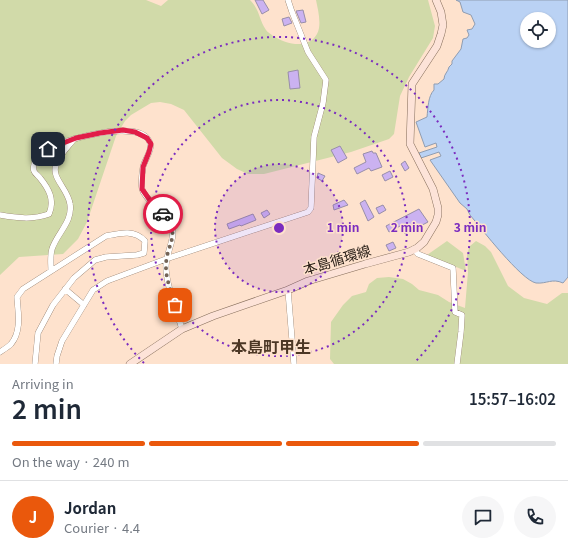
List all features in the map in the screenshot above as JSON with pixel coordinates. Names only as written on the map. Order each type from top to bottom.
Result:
[{"type":"main road","name":"本島循環線","points":[[130,364],[182,330],[245,304],[288,290],[308,281],[394,257],[414,249],[424,242],[431,232],[438,216],[434,189],[410,144],[412,84],[437,46],[442,30],[443,25],[441,12],[436,0]]},
{"type":"street","points":[[56,364],[62,341],[93,290],[108,281],[166,259],[308,212],[311,208],[314,137],[323,103],[326,80],[308,52],[288,0]]},
{"type":"street","points":[[0,215],[20,218],[40,218],[49,214],[52,209],[51,197],[47,187],[34,171],[34,164],[37,158],[48,149],[76,138],[123,130],[135,132],[147,138],[151,144],[143,167],[142,189],[172,227],[173,237],[166,259],[166,270],[182,330]]},
{"type":"street","points":[[51,270],[52,248],[69,218],[70,212],[70,204],[65,188],[57,180],[55,172],[56,165],[76,138]]},
{"type":"street","points":[[0,352],[11,344],[17,333],[17,297],[23,289],[106,236],[119,233],[130,233],[140,236],[145,241],[144,253],[136,256],[106,257],[95,260],[74,278],[53,305],[38,333],[35,364]]},
{"type":"street","points":[[414,249],[418,254],[453,268],[455,312],[462,315],[457,364]]},
{"type":"street","points":[[65,290],[84,305]]},
{"type":"street","points":[[288,290],[294,364]]},
{"type":"green space","points":[[0,0],[146,0],[161,6],[168,0],[250,0],[256,8],[267,32],[278,39],[296,44],[308,42],[317,34],[319,26],[319,13],[316,0],[428,0],[435,26],[433,38],[409,77],[400,96],[394,134],[389,139],[351,152],[264,174],[248,174],[237,169],[222,158],[184,110],[171,104],[160,102],[151,103],[131,115],[125,121],[116,136],[87,222],[78,239],[63,254],[19,257],[0,275]]},
{"type":"green space","points":[[447,241],[463,253],[466,271],[427,255]]},
{"type":"green space","points":[[476,241],[485,246],[491,252],[508,286],[524,298],[547,304],[562,293],[568,293],[568,364],[334,364],[330,359],[331,322],[343,305],[352,296],[366,292],[369,284],[377,278],[389,277],[403,279],[419,290],[438,295],[449,302],[465,308],[468,272],[467,254],[470,246]]},
{"type":"water","points":[[456,0],[568,0],[568,277],[563,283],[553,281],[536,283],[529,280],[511,264],[470,215],[467,209],[460,203],[430,160],[441,156],[439,152],[421,158],[419,153],[437,147],[436,143],[425,147],[416,122],[427,117],[429,102],[434,90],[434,84],[438,84],[444,79],[449,67],[452,64],[452,61],[461,49],[463,39],[467,38],[469,35],[467,30],[472,29],[475,24],[471,15],[463,12],[460,2]]},
{"type":"building","points":[[255,0],[263,0],[269,10],[262,14]]},
{"type":"building","points":[[303,10],[306,22],[301,23],[296,11]]},
{"type":"building","points":[[289,17],[292,23],[284,26],[282,19]]},
{"type":"building","points":[[298,70],[300,88],[290,89],[288,72]]},
{"type":"building","points":[[340,146],[347,158],[338,163],[331,150]]},
{"type":"building","points":[[372,151],[373,153],[376,153],[382,167],[371,171],[369,168],[357,174],[354,168],[366,162],[363,154]]},
{"type":"building","points":[[405,161],[409,168],[405,171],[401,164]]},
{"type":"building","points":[[390,171],[393,177],[385,181],[382,175]]},
{"type":"building","points":[[318,173],[325,176],[322,181],[317,178]]},
{"type":"building","points":[[344,200],[348,205],[334,210],[333,205]]},
{"type":"building","points":[[365,200],[374,217],[368,221],[360,203]]},
{"type":"building","points":[[383,205],[386,210],[379,214],[376,208]]},
{"type":"building","points":[[419,209],[428,222],[405,234],[400,226],[389,232],[386,226]]},
{"type":"building","points":[[267,210],[270,214],[264,218],[261,213]]},
{"type":"building","points":[[253,214],[256,220],[229,229],[227,224]]},
{"type":"building","points":[[393,242],[396,248],[389,251],[386,245]]},
{"type":"way so far","points":[[163,214],[172,227],[173,237],[166,259],[166,270],[175,305]]},
{"type":"district","name":"本島町甲生","points":[[271,347]]},
{"type":"route","points":[[48,149],[76,138],[123,130],[135,132],[147,138],[151,144],[143,167],[142,189],[163,214]]}]
